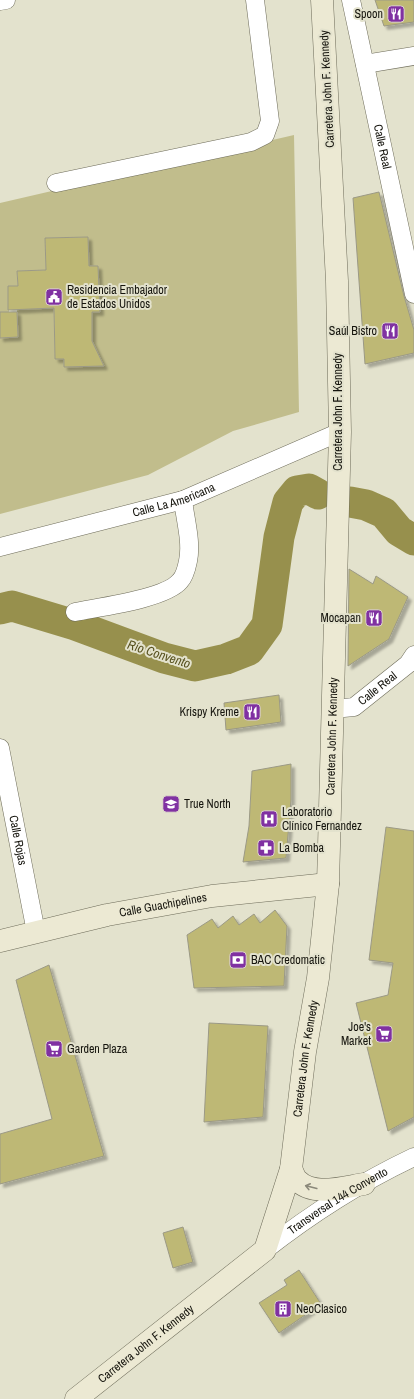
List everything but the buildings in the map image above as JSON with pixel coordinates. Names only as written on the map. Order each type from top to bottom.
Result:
[{"type":"main road","name":"Carretera John F. Kennedy","points":[[76,1399],[265,1250],[291,1169],[305,1052],[318,978],[328,884],[333,709],[340,432],[337,281],[322,0]]},
{"type":"main road","name":"Calle Guachipelines","points":[[0,941],[114,914],[212,896],[328,884]]},
{"type":"main road","points":[[291,1169],[296,1180],[305,1186],[315,1189],[364,1184]]},
{"type":"street","points":[[0,1],[6,0]]},
{"type":"street","points":[[56,183],[251,142],[265,135],[270,121],[255,0]]},
{"type":"street","name":"Calle Real","points":[[351,0],[414,294]]},
{"type":"street","points":[[365,64],[414,56]]},
{"type":"street","name":"Calle La Americana","points":[[0,547],[183,500],[340,432]]},
{"type":"street","points":[[75,612],[132,601],[166,590],[181,581],[188,561],[188,540],[183,500]]},
{"type":"street","name":"Calle Real","points":[[333,709],[354,707],[408,664],[414,655]]},
{"type":"street","name":"Calle Rojas","points":[[0,748],[36,932]]},
{"type":"street","name":"Transversal 144 Convento","points":[[265,1250],[306,1218],[414,1157]]},
{"type":"shaded area","points":[[294,135],[299,412],[233,431],[148,475],[0,514],[0,338],[18,337],[17,309],[54,308],[55,359],[64,359],[64,367],[104,366],[92,341],[92,312],[100,312],[98,266],[89,266],[88,237],[45,238],[46,270],[17,271],[18,286],[8,286],[9,312],[0,312],[0,203]]},
{"type":"waterway","name":"Río Convento","points":[[0,609],[12,606],[75,625],[164,658],[195,666],[226,659],[249,650],[267,625],[279,537],[288,502],[297,491],[309,489],[318,494]]},
{"type":"waterway","name":"Río Convento","points":[[350,502],[366,505],[384,513],[399,531],[414,540]]},
{"type":"place","name":"Spoon","points":[[396,14]]},
{"type":"place","name":"Residencia Embajador de Estados Unidos","points":[[54,297]]},
{"type":"place","name":"Saúl Bistro","points":[[390,331]]},
{"type":"place","name":"Mocapan","points":[[374,618]]},
{"type":"place","name":"Krispy Kreme","points":[[252,712]]},
{"type":"place","name":"True North","points":[[171,804]]},
{"type":"place","name":"Laboratorio Clínico Fernandez","points":[[269,819]]},
{"type":"place","name":"La Bomba","points":[[266,848]]},
{"type":"place","name":"BAC Credomatic","points":[[238,960]]},
{"type":"place","name":"Joe's Market","points":[[384,1034]]},
{"type":"place","name":"Garden Plaza","points":[[54,1049]]},
{"type":"place","name":"NeoClasico","points":[[283,1309]]}]
